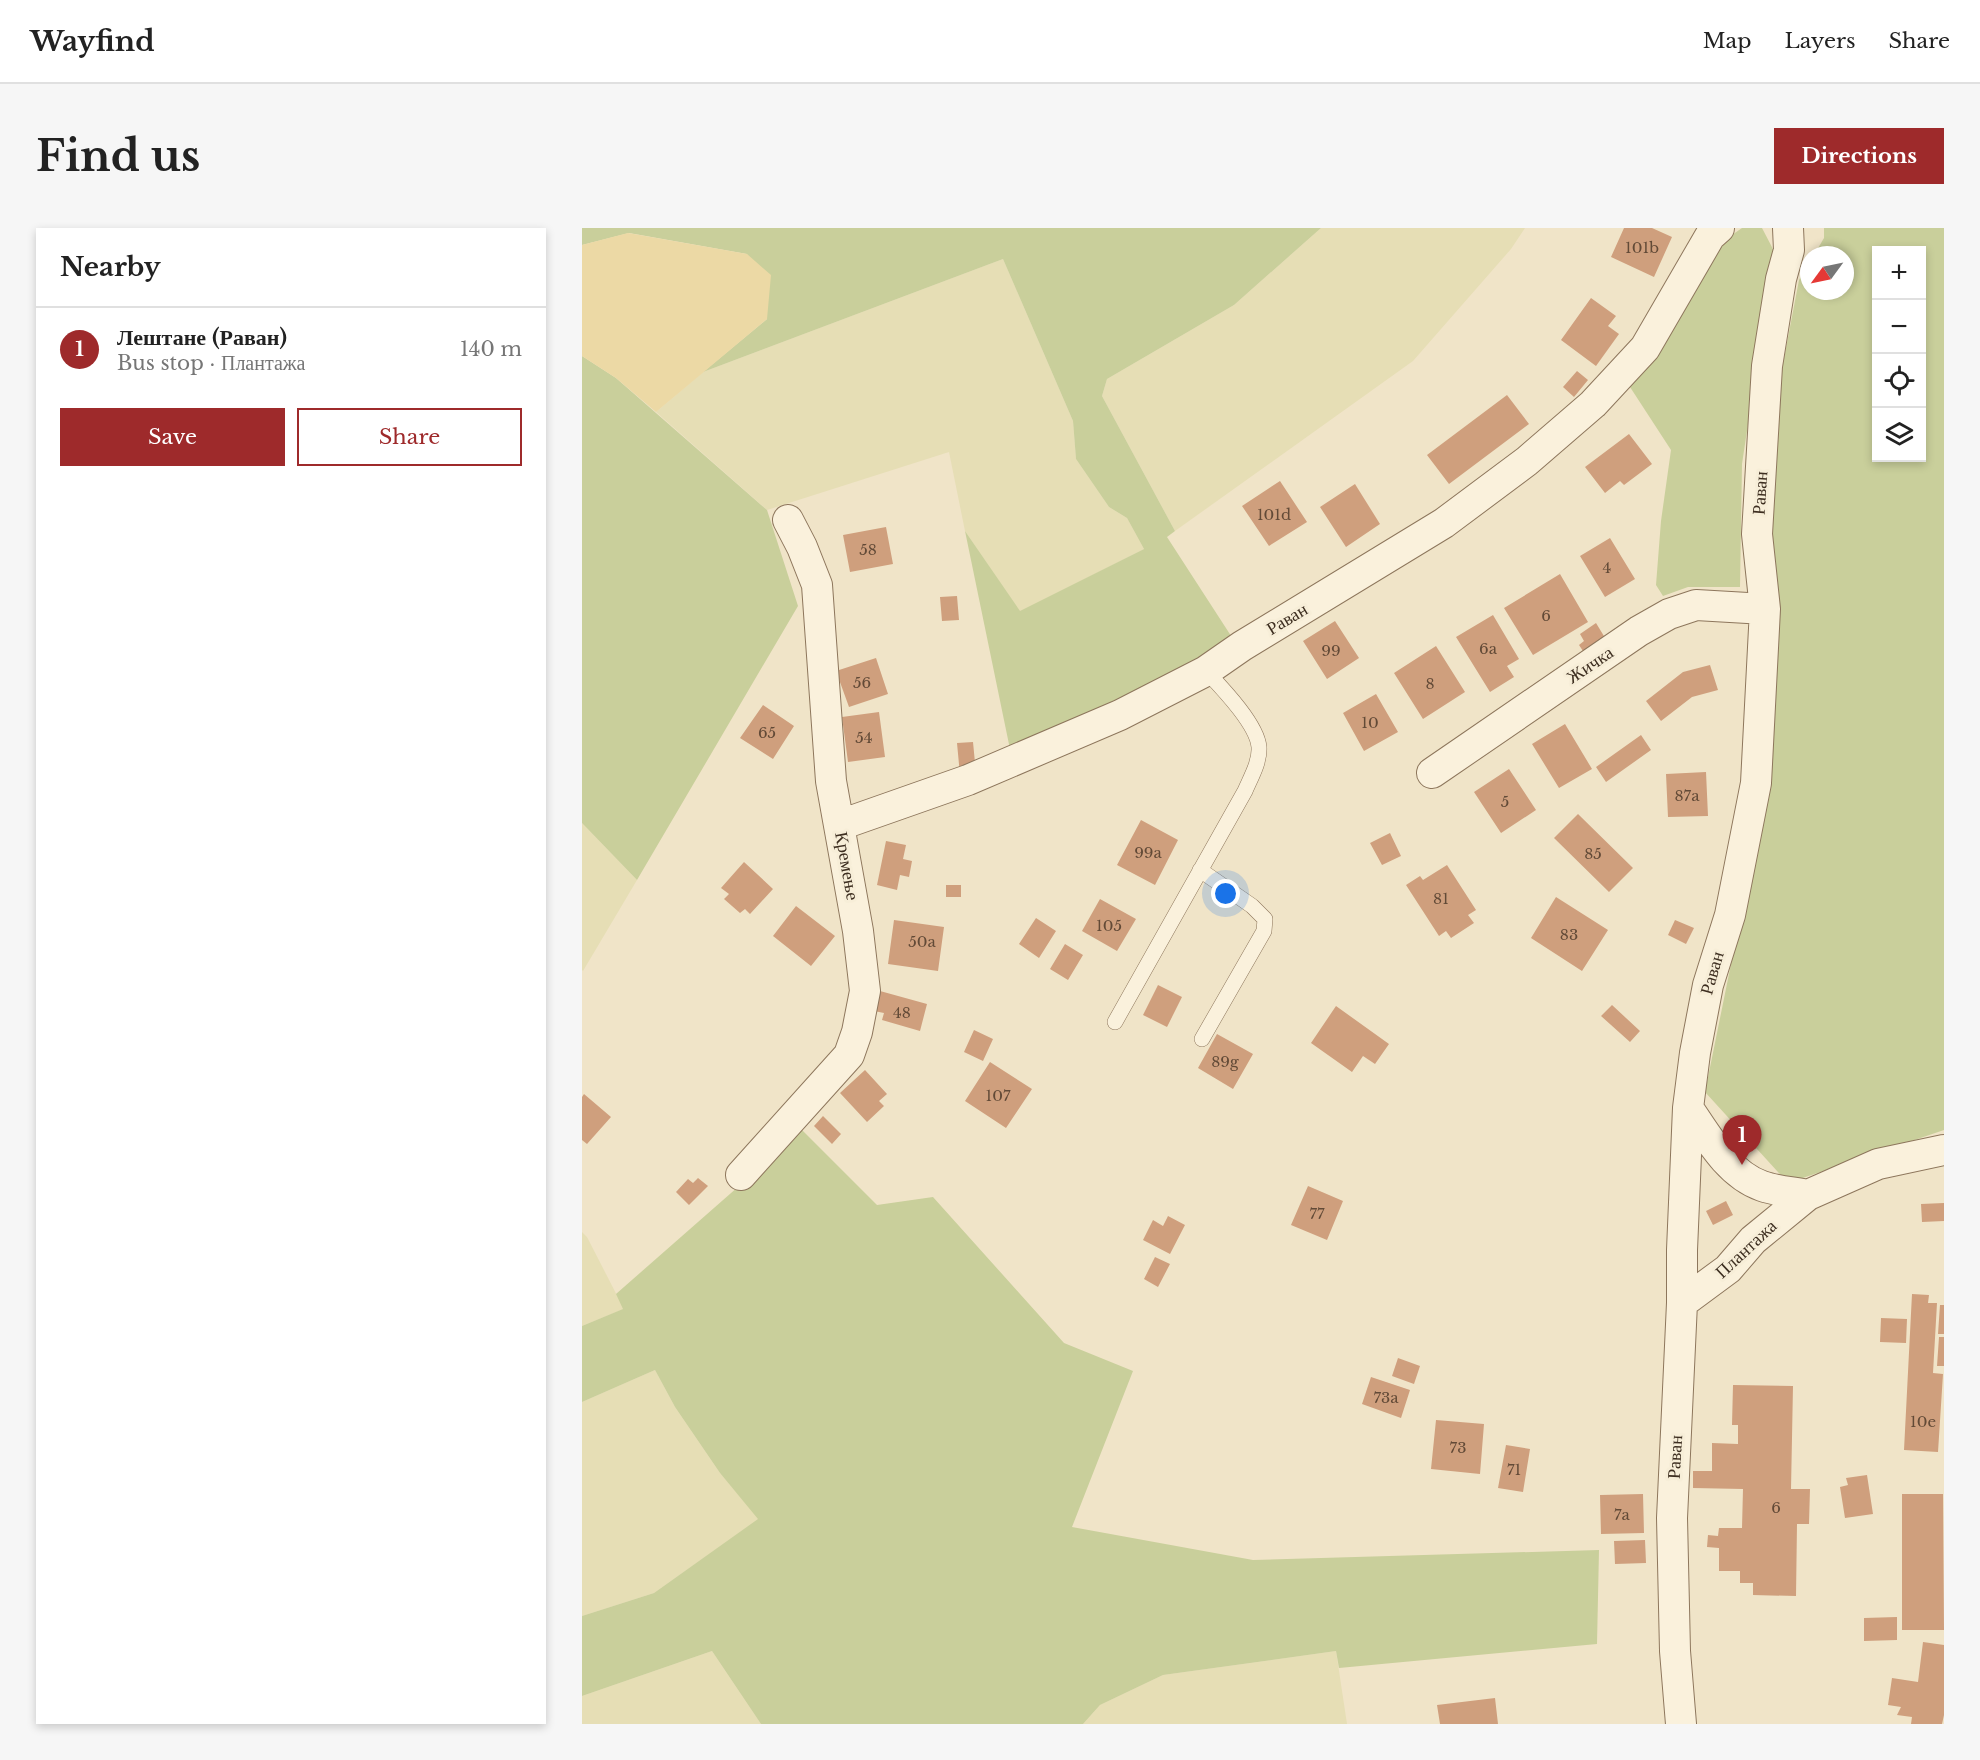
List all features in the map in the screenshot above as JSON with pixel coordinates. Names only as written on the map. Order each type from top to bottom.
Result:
[{"type":"street","name":"Раван","points":[[840,825],[968,780],[1120,715],[1206,670],[1444,523],[1527,461],[1593,404],[1645,348],[1710,236],[1719,228]]},
{"type":"street","name":"Раван","points":[[1681,1724],[1675,1651],[1672,1518],[1688,1108],[1707,985],[1730,915],[1756,783],[1765,609],[1757,534],[1767,366],[1781,279],[1789,250],[1788,228]]},
{"type":"street","name":"Кремење","points":[[741,1175],[849,1056],[857,1032],[865,991],[858,931],[831,782],[817,585],[788,520]]},
{"type":"street","name":"Жичка","points":[[1432,773],[1639,631],[1669,614],[1696,605],[1765,609]]},
{"type":"street","points":[[1688,1108],[1720,1155],[1741,1174],[1761,1186],[1808,1195]]},
{"type":"street","name":"Плантажа","points":[[1682,1303],[1728,1269],[1753,1239],[1808,1195],[1878,1164],[1944,1150]]},
{"type":"lane","points":[[1115,1022],[1245,791],[1257,763],[1259,745],[1234,699],[1206,670]]},
{"type":"lane","points":[[1200,870],[1252,906],[1265,919],[1264,931],[1202,1039]]},
{"type":"shaded area","points":[[1321,228],[1525,228],[1511,249],[1413,361],[1175,531],[1102,396],[1107,379],[1234,305]]},
{"type":"shaded area","points":[[1003,259],[1073,421],[1076,459],[1109,507],[1127,518],[1144,549],[1020,612],[965,531],[949,452],[767,510],[656,412],[703,372]]},
{"type":"shaded area","points":[[582,823],[637,880],[583,971],[582,970]]},
{"type":"shaded area","points":[[582,1232],[587,1237],[624,1309],[582,1326]]},
{"type":"shaded area","points":[[655,1370],[675,1407],[720,1473],[759,1519],[654,1593],[582,1616],[582,1402]]},
{"type":"shaded area","points":[[712,1651],[761,1724],[582,1724],[582,1696]]},
{"type":"shaded area","points":[[1336,1651],[1347,1724],[1083,1724],[1100,1705],[1163,1675]]},
{"type":"green space","points":[[582,228],[1321,228],[1234,305],[1107,379],[1102,396],[1175,531],[1167,537],[1235,642],[1011,754],[965,531],[1020,611],[1144,549],[1127,518],[1109,507],[1076,459],[1073,421],[1003,259],[703,372],[767,319],[747,254],[629,233],[582,245]]},
{"type":"green space","points":[[1742,228],[1762,228],[1774,251],[1742,464],[1740,587],[1688,587],[1663,596],[1656,585],[1661,521],[1671,450],[1630,387],[1658,356],[1719,244]]},
{"type":"green space","points":[[1824,228],[1944,228],[1944,1130],[1788,1183],[1705,1092],[1769,777],[1777,608],[1772,535],[1781,374],[1799,280],[1800,278],[1800,300],[1854,300],[1854,246],[1819,246],[1824,238]]},
{"type":"green space","points":[[582,356],[616,378],[767,510],[798,606],[637,880],[582,823]]},
{"type":"green space","points":[[796,1124],[877,1205],[933,1197],[1064,1343],[1133,1371],[1072,1527],[1253,1560],[1599,1550],[1597,1644],[1339,1668],[1336,1651],[1163,1675],[1100,1705],[1083,1724],[761,1724],[712,1651],[582,1696],[582,1616],[654,1593],[758,1519],[720,1473],[675,1407],[655,1370],[582,1402],[582,1326],[623,1309],[616,1294],[747,1179]]},
{"type":"sand","points":[[628,233],[747,254],[771,275],[767,319],[656,412],[616,378],[582,356],[582,245]]},
{"type":"building","points":[[1624,228],[1652,228],[1672,237],[1654,277],[1611,257]]},
{"type":"building","points":[[1591,298],[1616,316],[1608,326],[1619,334],[1596,366],[1561,340]]},
{"type":"building","points":[[1577,371],[1588,380],[1574,397],[1563,387]]},
{"type":"building","points":[[1507,395],[1529,424],[1449,484],[1427,455]]},
{"type":"building","points":[[1629,434],[1652,464],[1624,485],[1620,481],[1605,493],[1585,467]]},
{"type":"building","points":[[1280,481],[1307,522],[1269,546],[1242,506]]},
{"type":"building","points":[[1355,484],[1380,524],[1346,547],[1320,507]]},
{"type":"building","points":[[886,527],[893,564],[850,572],[843,535]]},
{"type":"building","points":[[1610,538],[1635,579],[1605,597],[1580,556]]},
{"type":"building","points":[[1560,574],[1588,622],[1533,655],[1504,608]]},
{"type":"building","points":[[957,596],[959,620],[942,621],[940,597]]},
{"type":"building","points":[[1493,615],[1519,659],[1507,666],[1514,677],[1490,692],[1456,637]]},
{"type":"building","points":[[1335,621],[1359,658],[1327,679],[1303,641]]},
{"type":"building","points":[[1596,623],[1610,646],[1585,654],[1579,645],[1584,641],[1580,634]]},
{"type":"building","points":[[1436,646],[1465,692],[1423,719],[1394,673]]},
{"type":"building","points":[[876,658],[888,694],[849,707],[836,671]]},
{"type":"building","points":[[1710,665],[1718,690],[1692,697],[1661,721],[1646,701],[1683,672]]},
{"type":"building","points":[[1376,694],[1398,732],[1364,751],[1343,713]]},
{"type":"building","points":[[763,705],[794,726],[773,759],[740,738]]},
{"type":"building","points":[[879,712],[885,757],[848,762],[842,717]]},
{"type":"building","points":[[1565,724],[1592,769],[1559,788],[1532,744]]},
{"type":"building","points":[[1641,735],[1651,750],[1606,782],[1596,767]]},
{"type":"building","points":[[973,742],[976,773],[960,775],[957,743]]},
{"type":"building","points":[[1509,769],[1536,810],[1501,833],[1474,792]]},
{"type":"building","points":[[1706,772],[1708,816],[1668,817],[1666,774]]},
{"type":"building","points":[[1578,814],[1633,868],[1609,892],[1554,838]]},
{"type":"building","points":[[1141,820],[1178,840],[1155,885],[1117,865]]},
{"type":"building","points":[[1390,833],[1401,856],[1382,865],[1370,843]]},
{"type":"building","points":[[886,841],[906,845],[903,859],[912,861],[909,877],[900,875],[897,890],[877,885]]},
{"type":"building","points":[[744,862],[773,889],[750,914],[745,909],[740,913],[724,899],[729,894],[721,888]]},
{"type":"building","points":[[1447,865],[1476,910],[1468,915],[1474,923],[1451,938],[1446,931],[1439,936],[1406,885],[1420,876],[1423,880]]},
{"type":"building","points":[[946,885],[961,885],[961,897],[946,897]]},
{"type":"building","points":[[1556,897],[1608,930],[1582,971],[1531,938]]},
{"type":"building","points":[[1100,899],[1136,919],[1117,951],[1082,931]]},
{"type":"building","points":[[796,906],[835,936],[811,966],[773,936]]},
{"type":"building","points":[[1036,918],[1056,931],[1039,958],[1019,944]]},
{"type":"building","points":[[894,920],[944,927],[938,971],[888,964]]},
{"type":"building","points":[[1675,920],[1694,928],[1686,944],[1668,935]]},
{"type":"building","points":[[1065,944],[1083,955],[1068,980],[1050,969]]},
{"type":"building","points":[[1158,985],[1182,997],[1167,1027],[1143,1015]]},
{"type":"building","points":[[880,991],[927,1004],[920,1031],[882,1020],[884,1013],[874,1011]]},
{"type":"building","points":[[1612,1005],[1640,1031],[1630,1042],[1601,1016]]},
{"type":"building","points":[[1336,1006],[1389,1044],[1375,1064],[1363,1056],[1352,1072],[1311,1043]]},
{"type":"building","points":[[974,1030],[993,1039],[983,1061],[964,1052]]},
{"type":"building","points":[[1217,1034],[1253,1054],[1233,1089],[1198,1068]]},
{"type":"building","points":[[990,1062],[1032,1089],[1006,1128],[965,1101]]},
{"type":"building","points":[[865,1070],[887,1094],[879,1101],[884,1106],[867,1122],[840,1093]]},
{"type":"building","points":[[584,1094],[611,1117],[587,1144],[582,1140],[582,1097]]},
{"type":"building","points":[[823,1116],[841,1134],[832,1144],[814,1126]]},
{"type":"building","points":[[698,1178],[708,1186],[689,1205],[676,1192],[688,1179],[693,1183]]},
{"type":"building","points":[[1308,1186],[1343,1201],[1327,1240],[1291,1225]]},
{"type":"building","points":[[1726,1201],[1733,1215],[1713,1225],[1706,1211]]},
{"type":"building","points":[[1944,1203],[1944,1221],[1922,1222],[1921,1204]]},
{"type":"building","points":[[1168,1216],[1185,1225],[1170,1254],[1143,1240],[1153,1220],[1163,1226]]},
{"type":"building","points":[[1155,1257],[1170,1264],[1158,1287],[1144,1279]]},
{"type":"building","points":[[1912,1294],[1929,1295],[1928,1303],[1937,1303],[1933,1373],[1943,1374],[1938,1452],[1904,1450]]},
{"type":"building","points":[[1940,1305],[1944,1305],[1944,1334],[1938,1334]]},
{"type":"building","points":[[1881,1318],[1907,1319],[1906,1343],[1880,1342]]},
{"type":"building","points":[[1939,1337],[1944,1337],[1944,1366],[1937,1366]]},
{"type":"building","points":[[1398,1358],[1420,1366],[1414,1384],[1392,1376]]},
{"type":"building","points":[[1371,1377],[1410,1390],[1401,1418],[1362,1404]]},
{"type":"building","points":[[1733,1385],[1793,1386],[1791,1489],[1810,1489],[1809,1524],[1797,1524],[1796,1596],[1753,1595],[1753,1583],[1740,1583],[1740,1571],[1719,1571],[1719,1548],[1707,1547],[1708,1535],[1718,1536],[1719,1528],[1742,1528],[1743,1489],[1693,1488],[1693,1471],[1712,1471],[1712,1443],[1738,1444],[1738,1425],[1732,1425]]},
{"type":"building","points":[[1436,1420],[1484,1424],[1480,1474],[1431,1469]]},
{"type":"building","points":[[1506,1445],[1530,1449],[1523,1492],[1498,1488]]},
{"type":"building","points":[[1867,1475],[1873,1514],[1845,1518],[1840,1487],[1848,1485],[1846,1478]]},
{"type":"building","points":[[1643,1494],[1644,1533],[1601,1534],[1600,1495]]},
{"type":"building","points":[[1902,1494],[1943,1494],[1944,1630],[1902,1630]]},
{"type":"building","points":[[1645,1540],[1646,1563],[1615,1564],[1614,1541]]},
{"type":"building","points":[[1897,1617],[1897,1640],[1864,1641],[1864,1618]]},
{"type":"building","points":[[1923,1642],[1944,1645],[1942,1724],[1911,1724],[1912,1717],[1897,1715],[1901,1707],[1888,1705],[1892,1678],[1918,1682]]},
{"type":"building","points":[[1495,1698],[1498,1724],[1440,1724],[1437,1705]]},
{"type":"place","name":"Лештане (Раван)","points":[[1742,1165]]}]
